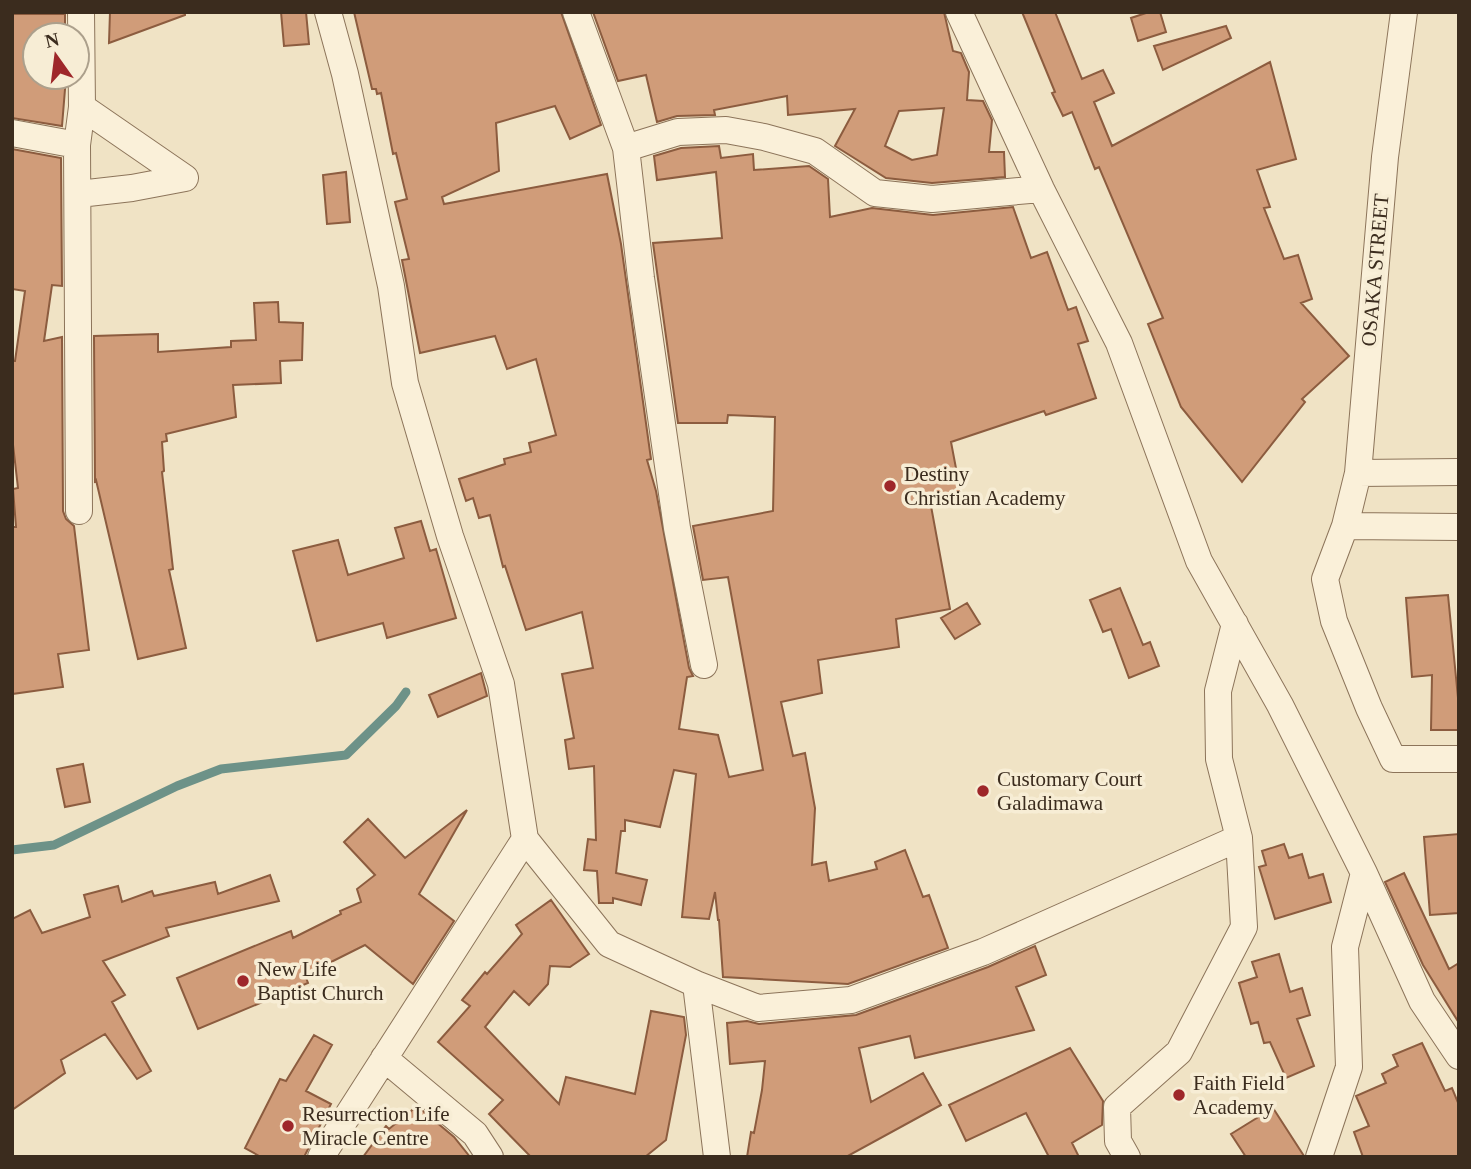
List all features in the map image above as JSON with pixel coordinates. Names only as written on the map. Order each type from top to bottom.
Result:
[{"type":"street","points":[[79,511],[77,145],[82,107],[81,12]]},
{"type":"street","points":[[328,12],[345,74],[391,286],[405,383],[442,511],[501,684],[525,839],[609,944],[696,984],[758,1007],[851,1000],[983,952],[1239,838]]},
{"type":"street","points":[[576,12],[626,148],[640,278],[677,528],[704,665]]},
{"type":"street","points":[[959,12],[1041,189],[1119,342],[1199,561],[1280,705],[1364,873],[1422,1001],[1459,1056]]},
{"type":"street","name":"OSAKA STREET","points":[[1404,12],[1385,157],[1358,473],[1345,526],[1325,579],[1334,621],[1393,760],[1459,759]]},
{"type":"street","points":[[79,194],[185,178],[82,107]]},
{"type":"street","points":[[626,148],[678,132],[726,130],[815,151],[875,193],[932,199],[1041,189]]},
{"type":"street","points":[[12,133],[77,145]]},
{"type":"street","points":[[1358,473],[1459,472]]},
{"type":"street","points":[[1345,526],[1459,527]]},
{"type":"street","points":[[1127,1157],[1118,1142],[1117,1107],[1179,1052],[1244,927],[1239,838],[1219,759],[1218,691],[1235,624]]},
{"type":"street","points":[[321,1157],[525,839]]},
{"type":"street","points":[[1320,1157],[1349,1068],[1345,947],[1364,873]]},
{"type":"street","points":[[696,984],[717,1157]]},
{"type":"street","points":[[384,1058],[475,1134],[490,1157]]},
{"type":"building","points":[[110,12],[185,12],[185,15],[109,43]]},
{"type":"building","points":[[281,12],[306,12],[309,44],[284,46]]},
{"type":"building","points":[[354,12],[561,12],[601,125],[570,139],[555,106],[496,123],[499,171],[442,197],[444,204],[607,174],[621,244],[651,459],[647,460],[656,491],[689,668],[693,676],[687,677],[679,729],[718,735],[729,777],[763,770],[728,577],[703,580],[693,526],[773,511],[775,417],[728,415],[727,423],[678,423],[653,243],[722,238],[716,172],[657,180],[654,156],[681,148],[719,146],[721,158],[753,154],[754,170],[809,166],[828,179],[830,217],[872,208],[933,215],[1013,207],[1031,258],[1047,252],[1068,310],[1076,307],[1088,341],[1078,344],[1096,398],[1046,415],[1044,411],[951,442],[962,500],[931,506],[950,609],[896,619],[899,647],[818,660],[822,693],[781,702],[793,756],[805,753],[815,808],[812,865],[826,862],[829,881],[877,869],[875,862],[905,850],[923,897],[929,895],[948,948],[848,984],[723,977],[715,892],[709,919],[682,917],[696,774],[674,770],[660,827],[625,820],[625,831],[621,831],[616,873],[647,880],[641,905],[613,898],[613,903],[599,903],[597,871],[584,870],[588,839],[596,840],[594,766],[569,769],[565,740],[574,738],[562,674],[593,668],[582,612],[526,630],[505,566],[503,567],[490,515],[479,518],[473,498],[466,501],[459,479],[505,464],[504,459],[531,452],[529,443],[556,435],[536,359],[507,369],[495,336],[420,353],[402,260],[409,259],[395,202],[407,199],[396,153],[393,154],[381,93],[377,94],[376,89],[372,89]]},
{"type":"building","points":[[593,12],[944,12],[953,51],[961,53],[969,72],[967,100],[983,101],[992,120],[989,152],[1004,152],[1005,177],[932,183],[886,178],[835,146],[855,109],[788,115],[787,96],[714,110],[715,115],[677,116],[657,122],[646,75],[618,81]],"holes":[[[944,108],[937,155],[912,160],[885,146],[899,111]]]},
{"type":"building","points":[[1022,12],[1055,12],[1082,79],[1103,70],[1114,93],[1094,102],[1112,146],[1270,62],[1296,159],[1257,170],[1270,207],[1264,208],[1284,259],[1298,255],[1312,299],[1301,303],[1349,356],[1302,399],[1305,402],[1242,482],[1181,407],[1148,324],[1163,318],[1099,167],[1095,169],[1072,112],[1063,116],[1052,93],[1055,92]]},
{"type":"building","points":[[1149,12],[1160,12],[1166,32],[1138,41],[1131,18]]},
{"type":"building","points":[[12,14],[65,14],[65,21],[21,21],[21,91],[65,91],[62,126],[12,118]]},
{"type":"building","points":[[1226,26],[1231,38],[1163,70],[1154,46]]},
{"type":"building","points":[[12,149],[61,158],[62,286],[52,285],[44,341],[62,337],[63,511],[66,519],[74,526],[89,650],[58,654],[63,687],[12,694],[12,527],[16,527],[13,489],[18,488],[12,436],[12,361],[15,361],[25,291],[12,289]]},
{"type":"building","points":[[346,172],[350,222],[327,224],[323,175]]},
{"type":"building","points":[[278,302],[279,322],[303,323],[302,360],[280,361],[281,383],[233,385],[236,417],[166,434],[167,441],[162,442],[162,472],[173,569],[169,570],[186,648],[138,659],[95,481],[94,336],[158,334],[158,352],[231,347],[231,341],[256,340],[254,303]]},
{"type":"building","points":[[421,521],[430,551],[436,549],[456,618],[387,638],[383,623],[317,641],[293,551],[338,540],[348,575],[404,558],[395,528]]},
{"type":"building","points":[[1120,588],[1143,645],[1150,642],[1159,666],[1129,678],[1111,629],[1103,632],[1090,600]]},
{"type":"building","points":[[1448,595],[1458,698],[1458,730],[1431,730],[1432,675],[1412,677],[1406,598]]},
{"type":"building","points":[[967,603],[980,624],[955,639],[941,618]]},
{"type":"building","points":[[481,673],[487,696],[438,717],[429,695]]},
{"type":"building","points":[[83,764],[90,802],[65,807],[57,769]]},
{"type":"building","points":[[467,810],[419,894],[454,921],[413,984],[365,945],[305,975],[308,983],[198,1029],[177,978],[291,931],[293,938],[361,902],[357,889],[375,875],[344,842],[368,819],[405,858]]},
{"type":"building","points":[[1459,834],[1459,913],[1430,915],[1424,837]]},
{"type":"building","points":[[1284,844],[1289,858],[1302,854],[1309,878],[1323,874],[1331,902],[1275,919],[1259,867],[1266,865],[1262,851]]},
{"type":"building","points":[[1404,873],[1449,969],[1459,963],[1459,1023],[1423,965],[1385,882]]},
{"type":"building","points":[[270,875],[279,901],[166,928],[169,936],[103,961],[125,995],[112,1002],[151,1071],[137,1079],[105,1034],[61,1060],[65,1073],[12,1110],[12,919],[30,910],[42,933],[90,917],[84,895],[118,886],[122,902],[152,891],[154,896],[215,882],[218,894]]},
{"type":"building","points":[[551,900],[589,954],[570,967],[550,966],[548,984],[529,1005],[514,991],[485,1027],[559,1104],[566,1077],[635,1094],[651,1011],[684,1017],[686,1035],[666,1140],[645,1157],[531,1157],[489,1114],[503,1100],[438,1042],[470,1006],[462,1000],[522,934],[516,925]]},
{"type":"building","points":[[1035,946],[1046,975],[1016,987],[1034,1030],[915,1058],[910,1036],[859,1048],[871,1102],[923,1073],[941,1105],[846,1157],[747,1157],[751,1132],[754,1133],[765,1061],[730,1064],[727,1023],[747,1021],[759,1024],[856,1015],[988,967]]},
{"type":"building","points":[[1279,954],[1290,992],[1302,988],[1310,1015],[1297,1019],[1314,1066],[1286,1078],[1270,1042],[1264,1043],[1258,1022],[1251,1024],[1239,983],[1257,977],[1252,962]]},
{"type":"building","name":"Resurrection Life Miracle Centre","points":[[314,1035],[332,1045],[306,1091],[331,1104],[304,1157],[261,1157],[245,1148],[280,1079],[286,1081]]},
{"type":"building","points":[[1422,1043],[1445,1091],[1452,1088],[1459,1105],[1459,1157],[1363,1157],[1354,1132],[1369,1126],[1356,1096],[1386,1083],[1382,1074],[1398,1066],[1393,1055]]},
{"type":"building","points":[[1070,1048],[1103,1101],[1102,1125],[1072,1143],[1079,1157],[1049,1157],[1026,1113],[966,1141],[949,1105]]},
{"type":"building","points":[[417,1106],[454,1137],[470,1157],[363,1157],[386,1126],[389,1129]]},
{"type":"building","points":[[1273,1108],[1304,1157],[1246,1157],[1231,1134]]},
{"type":"waterway","points":[[12,850],[54,845],[177,786],[221,769],[346,755],[396,706],[406,692]]},
{"type":"place","name":"Destiny Christian Academy","points":[[890,486]]},
{"type":"place","name":"Customary Court Galadimawa","points":[[983,791]]},
{"type":"place","name":"New Life Baptist Church","points":[[243,981]]},
{"type":"place","name":"Faith Field Academy","points":[[1179,1095]]},
{"type":"place","name":"Resurrection Life Miracle Centre","points":[[288,1126]]}]
